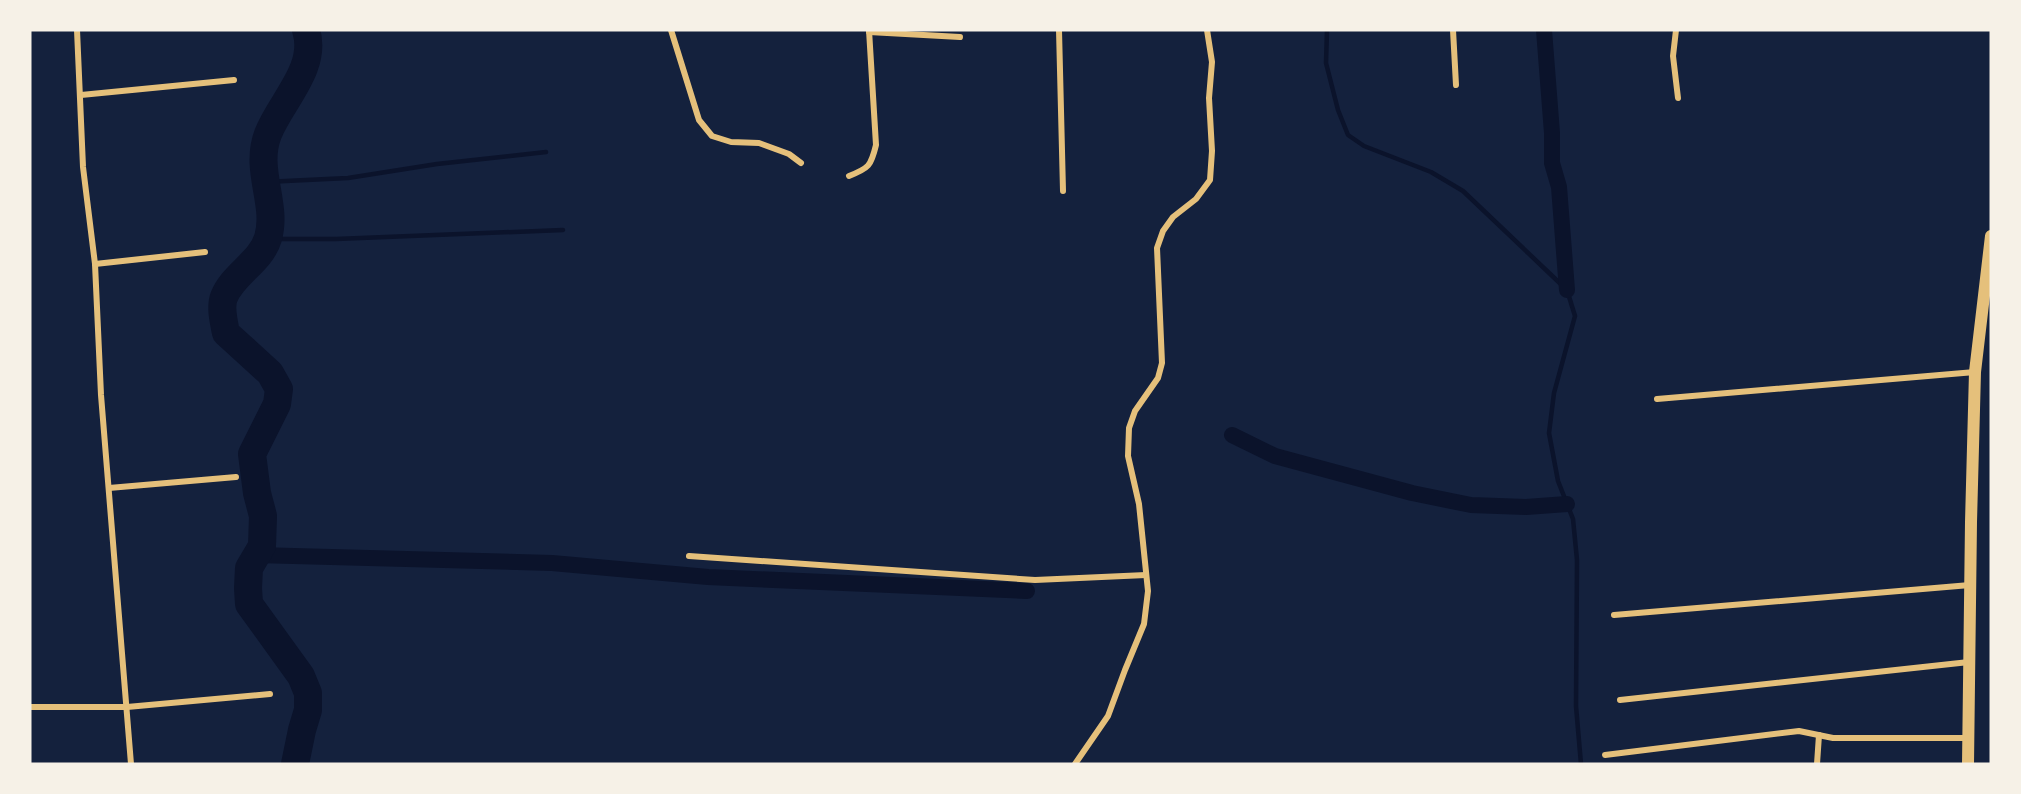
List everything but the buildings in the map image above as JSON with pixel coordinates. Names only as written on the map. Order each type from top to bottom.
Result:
[{"type":"main road","points":[[1968,764],[1975,372],[1991,236]]},
{"type":"street","points":[[77,30],[83,168],[95,264],[102,395],[132,764]]},
{"type":"street","points":[[671,30],[699,120],[712,136],[731,142],[759,142],[789,154],[801,162]]},
{"type":"street","points":[[1059,30],[1064,191]]},
{"type":"street","points":[[1075,764],[1108,716],[1144,624],[1148,591],[1139,504],[1128,456],[1129,428],[1135,411],[1158,378],[1162,363],[1157,248],[1163,231],[1173,217],[1196,199],[1210,180],[1212,151],[1209,98],[1212,62],[1207,30]]},
{"type":"street","points":[[1453,30],[1456,85]]},
{"type":"street","points":[[1676,30],[1673,56],[1678,98]]},
{"type":"street","points":[[849,176],[872,163],[876,145],[869,31],[960,37]]},
{"type":"street","points":[[81,95],[234,80]]},
{"type":"street","points":[[95,264],[205,252]]},
{"type":"street","points":[[1657,399],[1975,372]]},
{"type":"street","points":[[109,488],[236,477]]},
{"type":"street","points":[[689,556],[1035,580],[1146,575]]},
{"type":"street","points":[[1614,615],[1971,585]]},
{"type":"street","points":[[1620,700],[1969,662]]},
{"type":"street","points":[[30,707],[127,707],[270,694]]},
{"type":"street","points":[[1605,755],[1799,731],[1833,738],[1968,738]]},
{"type":"street","points":[[1817,764],[1819,735]]},
{"type":"waterway","points":[[295,764],[308,710],[308,693],[301,676],[249,604],[248,588],[249,568],[262,546],[263,516],[257,493],[252,454],[277,404],[279,389],[270,373],[226,333],[222,305],[228,289],[259,254],[268,238],[270,212],[264,174],[264,147],[274,122],[303,71],[307,58],[306,30]]},
{"type":"waterway","points":[[1327,30],[1326,63],[1338,110],[1348,135],[1364,146],[1431,172],[1463,191],[1567,290],[1575,316],[1554,393],[1549,433],[1558,481],[1573,519],[1577,560],[1576,706],[1581,764]]},
{"type":"waterway","points":[[1544,30],[1552,133],[1552,163],[1559,187],[1567,290]]},
{"type":"waterway","points":[[265,182],[348,178],[437,164],[546,152]]},
{"type":"waterway","points":[[268,239],[336,239],[563,230]]},
{"type":"waterway","points":[[1232,435],[1275,456],[1412,493],[1471,505],[1526,507],[1567,504]]},
{"type":"waterway","points":[[256,555],[552,563],[708,577],[1027,591]]}]
